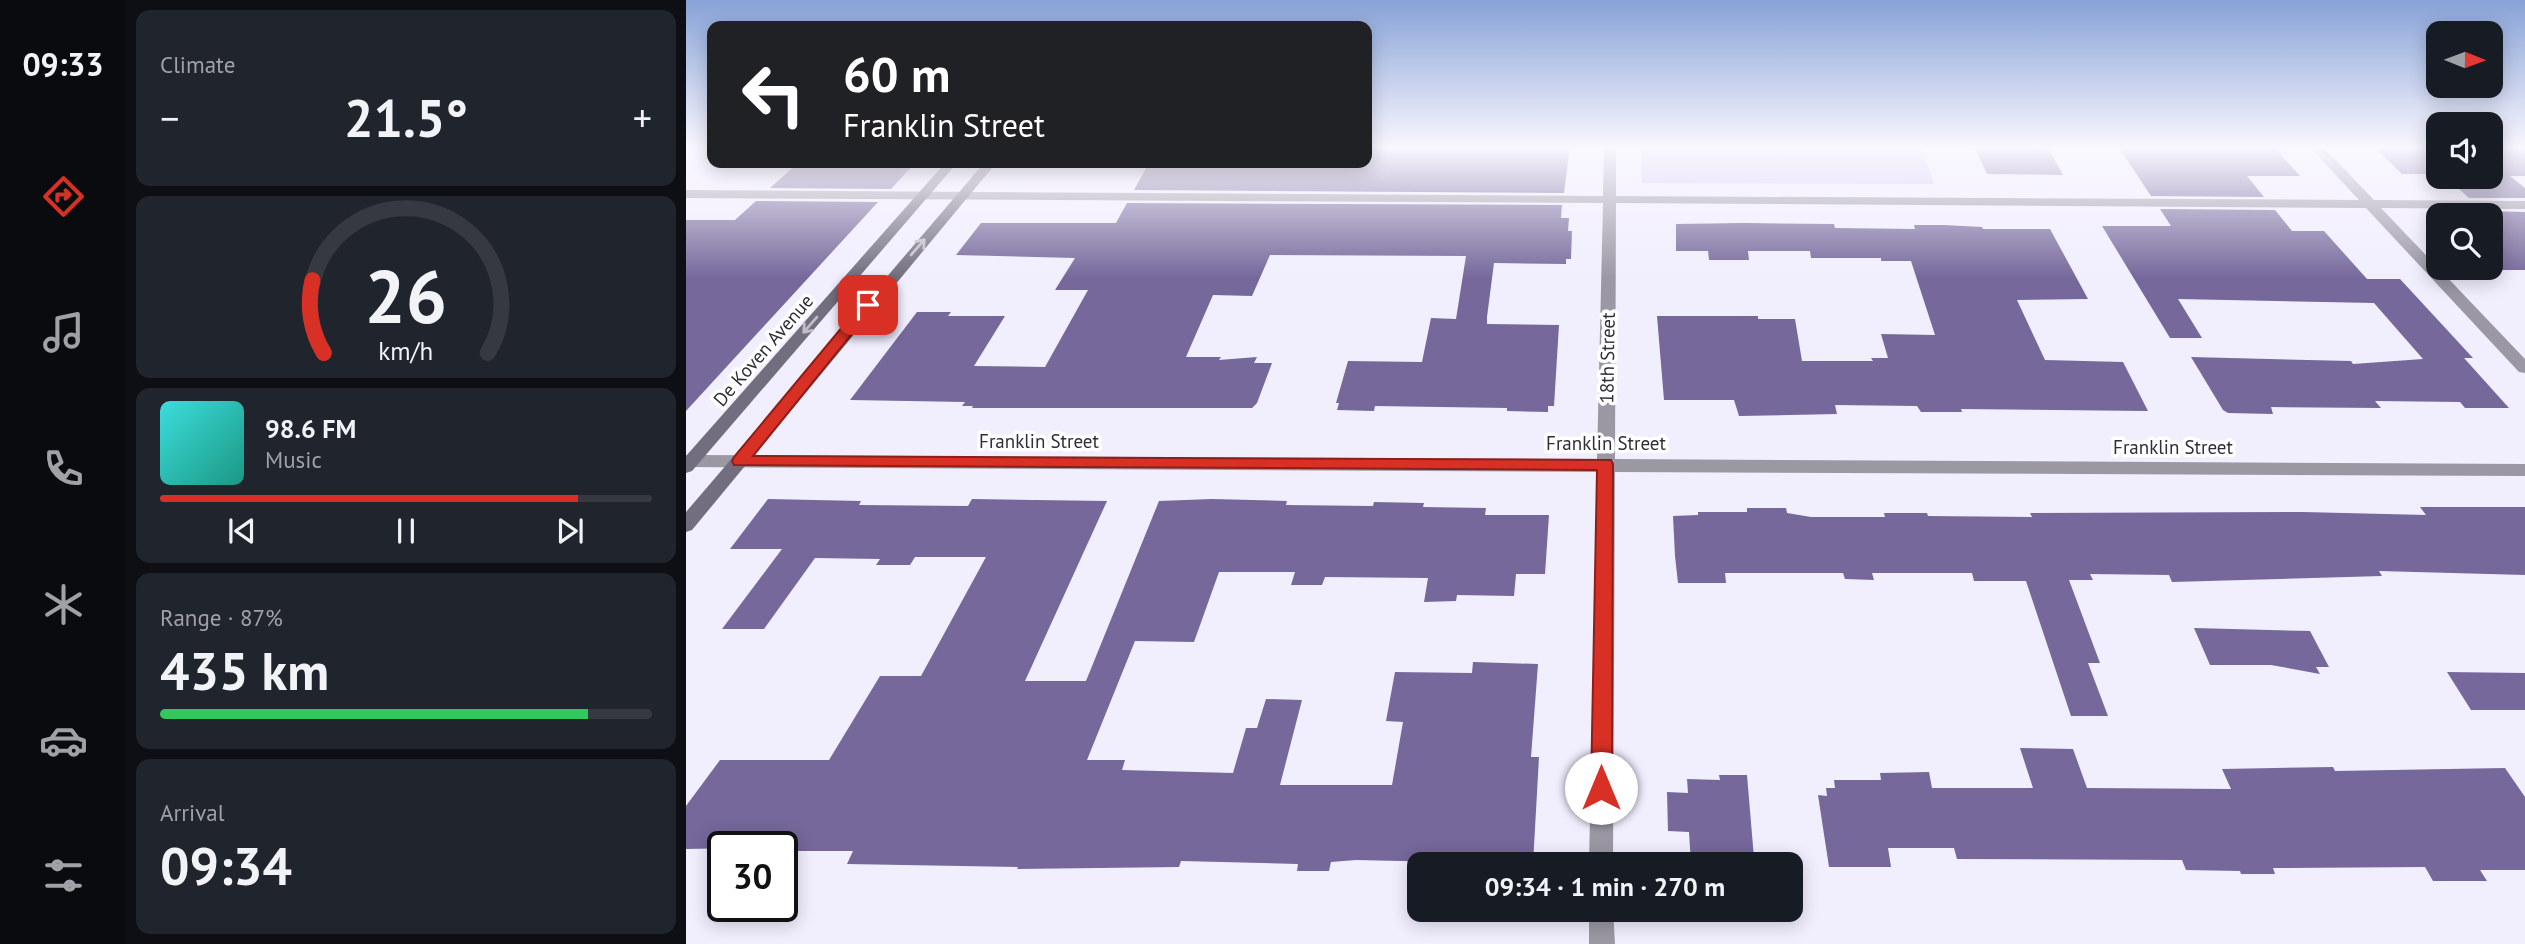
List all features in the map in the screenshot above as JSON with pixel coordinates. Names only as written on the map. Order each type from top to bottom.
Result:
[{"type":"street","name":"De Koven Avenue","points":[[688,463],[927,190]]},
{"type":"street","points":[[686,525],[966,190]]},
{"type":"street","name":"18th Street","points":[[1601,852],[1609,190]]},
{"type":"street","points":[[2357,190],[2525,368]]},
{"type":"street","points":[[686,194],[2525,205]]},
{"type":"street","name":"Franklin Street","points":[[688,463],[1605,464],[2525,470]]},
{"type":"street","points":[[1601,922],[1602,944]]},
{"type":"building","points":[[1142,190],[1564,190],[1564,193]]},
{"type":"building","points":[[2147,190],[2258,190],[2264,197],[2151,196]]},
{"type":"building","points":[[2460,190],[2525,190],[2525,198],[2469,198]]},
{"type":"building","points":[[756,201],[878,202],[686,411],[686,220],[735,220]]},
{"type":"building","points":[[1127,203],[1562,205],[1561,218],[1569,218],[1568,231],[1572,231],[1571,259],[1566,259],[1566,264],[1494,263],[1487,317],[1487,324],[1559,325],[1554,406],[1548,406],[1548,412],[1507,411],[1507,408],[1375,406],[1374,411],[1337,410],[1339,403],[1336,403],[1348,361],[1422,362],[1431,318],[1456,319],[1466,256],[1270,255],[1252,296],[1213,295],[1186,357],[1221,357],[1219,360],[1257,357],[1254,363],[1272,363],[1257,403],[1252,408],[972,408],[973,406],[962,406],[965,402],[850,400],[917,312],[951,312],[948,316],[1005,316],[974,366],[1045,367],[1088,290],[1055,290],[1075,258],[956,255],[981,223],[1116,223]]},
{"type":"building","points":[[2160,209],[2275,210],[2292,231],[2324,231],[2367,279],[2400,279],[2473,358],[2464,358],[2509,408],[2465,408],[2460,402],[2375,401],[2381,408],[2271,407],[2273,414],[2228,413],[2223,410],[2191,357],[2351,361],[2353,364],[2423,359],[2374,303],[2178,299],[2202,338],[2170,338],[2102,226],[2171,226]]},
{"type":"building","points":[[2503,211],[2525,212],[2525,270],[2503,270]]},
{"type":"building","points":[[1676,224],[1834,224],[1835,228],[1915,229],[1914,225],[1944,225],[1983,229],[2050,229],[2088,299],[2017,300],[2045,360],[2123,362],[2148,411],[1961,409],[1962,412],[1921,412],[1917,406],[1835,405],[1837,414],[1739,416],[1734,400],[1664,400],[1657,316],[1758,316],[1758,319],[1795,319],[1802,361],[1873,361],[1871,358],[1888,358],[1881,334],[1935,335],[1911,261],[1811,258],[1810,251],[1748,251],[1749,260],[1709,260],[1708,251],[1676,251]]},
{"type":"building","points":[[768,499],[861,501],[859,505],[968,506],[972,499],[1107,501],[1025,681],[1086,681],[1159,501],[1212,499],[1287,501],[1286,505],[1373,506],[1374,502],[1424,503],[1423,507],[1486,508],[1485,515],[1549,515],[1545,574],[1516,574],[1514,596],[1457,595],[1456,601],[1424,602],[1428,578],[1325,577],[1322,585],[1291,585],[1295,572],[1219,572],[1194,642],[1135,641],[1087,760],[1125,760],[1122,770],[1233,773],[1246,728],[1257,728],[1266,699],[1302,700],[1280,785],[1392,785],[1403,722],[1386,721],[1395,672],[1472,673],[1473,662],[1538,664],[1531,757],[1539,757],[1534,852],[1407,852],[1407,861],[1331,862],[1329,871],[1297,871],[1298,864],[1181,861],[1179,867],[1017,869],[1018,867],[847,864],[853,851],[798,851],[798,831],[707,831],[707,849],[686,849],[686,806],[720,760],[829,760],[880,676],[921,676],[986,557],[915,557],[910,565],[876,565],[880,559],[815,558],[764,629],[722,629],[782,549],[730,549]]},
{"type":"building","points":[[2420,507],[2525,507],[2525,575],[2379,571],[2382,576],[2172,582],[2169,575],[2090,574],[2093,580],[2069,580],[2100,663],[2088,663],[2108,716],[2071,716],[2026,581],[1974,581],[1972,573],[1872,573],[1874,580],[1845,579],[1843,573],[1725,573],[1726,583],[1678,583],[1673,516],[1698,515],[1698,512],[1747,512],[1747,508],[1786,508],[1787,513],[1811,517],[1885,517],[1884,513],[2032,517],[2030,513],[2303,512],[2426,515]]},
{"type":"building","points":[[2194,628],[2310,631],[2329,667],[2316,667],[2320,674],[2271,665],[2210,665]]},
{"type":"building","points":[[2447,672],[2525,673],[2525,710],[2471,710]]},
{"type":"building","points":[[2020,748],[2073,749],[2087,788],[2231,789],[2222,769],[2333,767],[2335,771],[2505,768],[2525,797],[2525,870],[2480,870],[2487,881],[2433,881],[2425,867],[2273,868],[2275,874],[2241,874],[2240,871],[2186,870],[2182,860],[1957,859],[1954,848],[1888,848],[1891,867],[1829,867],[1818,795],[1827,796],[1826,788],[1835,788],[1834,780],[1881,780],[1880,773],[1929,772],[1932,788],[2033,788]]},
{"type":"building","points":[[1719,775],[1747,775],[1753,852],[1690,852],[1689,832],[1668,831],[1667,792],[1688,793],[1687,779],[1720,780]]},
{"type":"route","points":[[868,305],[740,461],[1605,464],[1601,788]]}]
